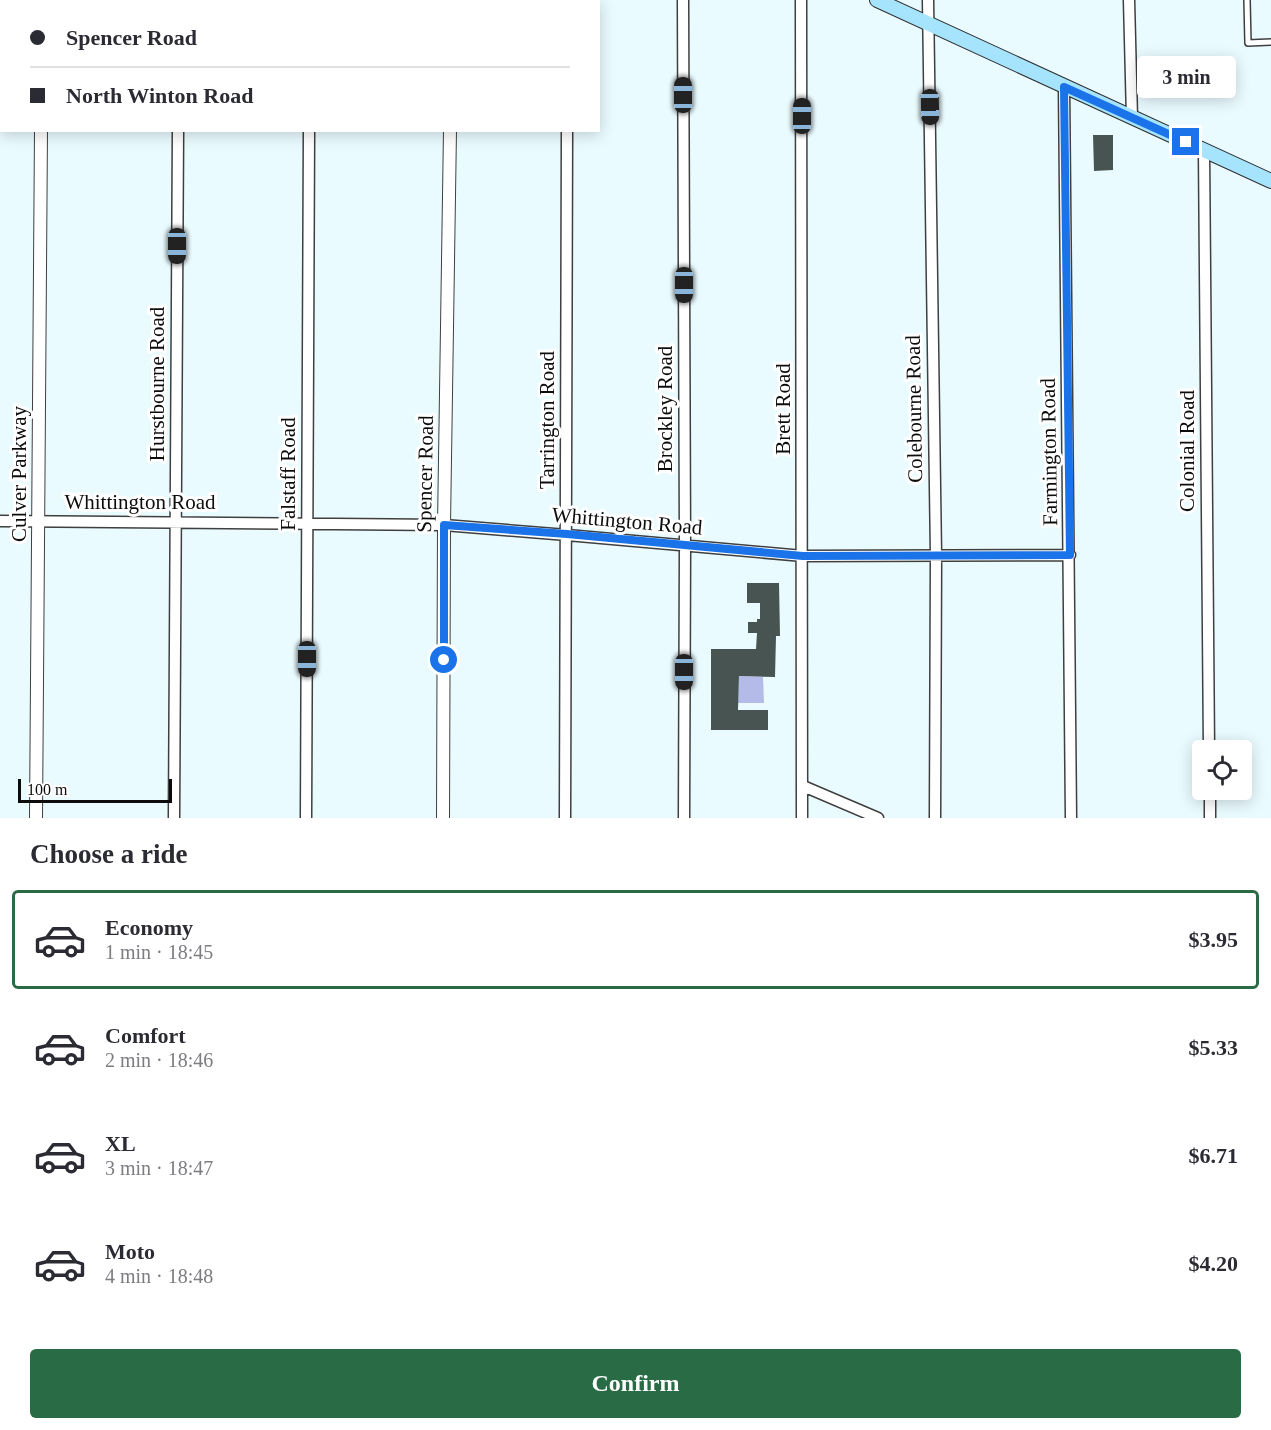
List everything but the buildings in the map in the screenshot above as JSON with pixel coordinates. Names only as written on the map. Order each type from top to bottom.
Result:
[{"type":"main road","points":[[877,0],[1271,181]]},
{"type":"street","name":"Brockley Road","points":[[683,0],[684,818]]},
{"type":"street","name":"Brett Road","points":[[801,0],[802,818]]},
{"type":"street","name":"Colebourne Road","points":[[928,0],[936,556],[935,818]]},
{"type":"street","points":[[1130,0],[1132,118]]},
{"type":"street","name":"Farmington Road","points":[[1064,87],[1071,818]]},
{"type":"street","name":"Culver Parkway","points":[[36,818],[41,132]]},
{"type":"street","name":"Hurstbourne Road","points":[[174,818],[178,132]]},
{"type":"street","name":"Falstaff Road","points":[[306,818],[309,132]]},
{"type":"street","name":"Spencer Road","points":[[443,818],[444,525],[450,132]]},
{"type":"street","name":"Tarrington Road","points":[[565,818],[567,132]]},
{"type":"street","name":"Colonial Road","points":[[1204,151],[1209,740]]},
{"type":"street","name":"Whittington Road","points":[[0,521],[444,525],[803,556],[1070,555]]},
{"type":"street","points":[[802,786],[878,818]]},
{"type":"street","points":[[1210,800],[1210,818]]},
{"type":"lane","points":[[1247,0],[1248,43],[1271,42]]},
{"type":"shaded area","points":[[739,676],[763,677],[764,703],[738,703]]},
{"type":"route","points":[[444,660],[444,525],[803,556],[1070,555],[1064,87],[1186,142]]}]
